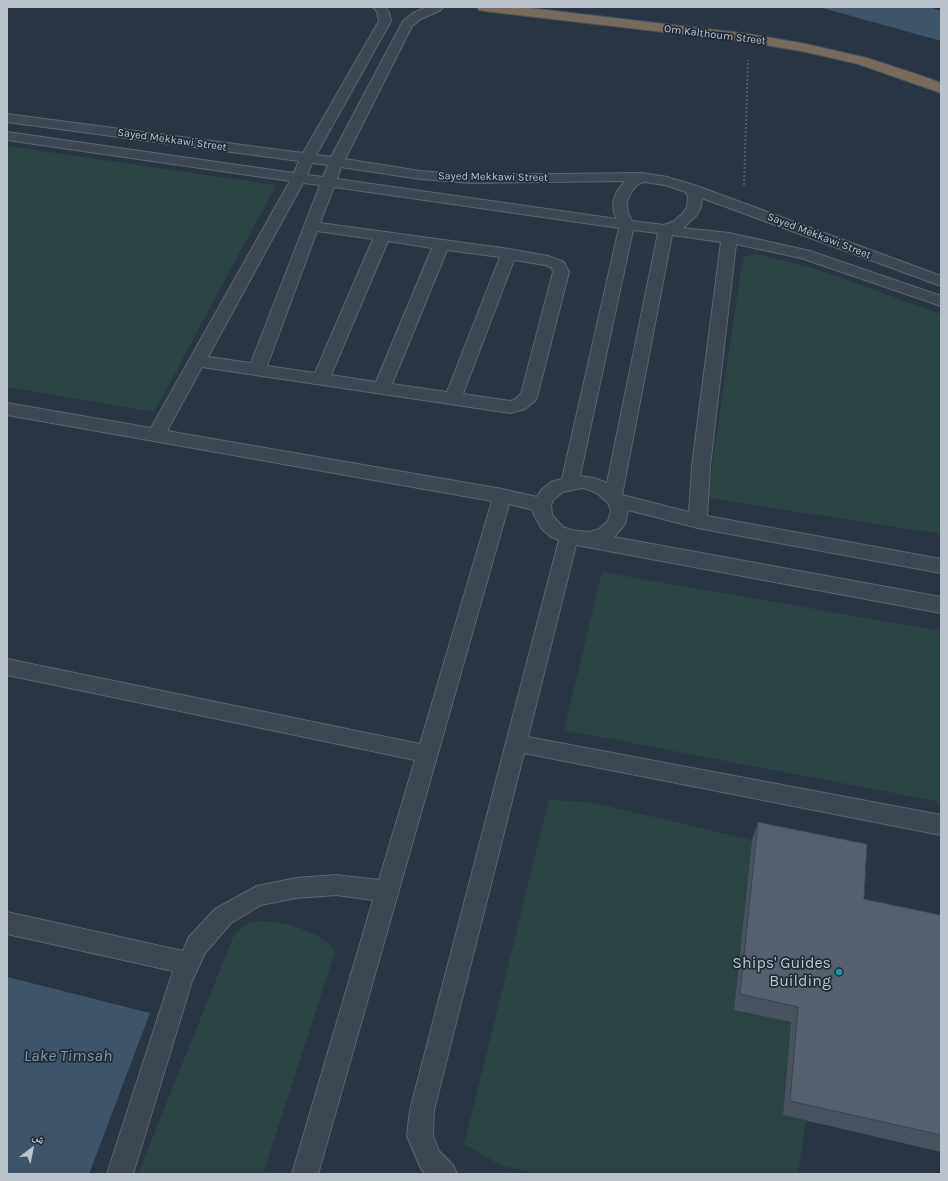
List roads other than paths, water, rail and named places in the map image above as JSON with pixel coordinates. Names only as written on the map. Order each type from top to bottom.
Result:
[{"type":"highway","name":"Om Kalthoum Street","points":[[484,7],[749,38],[806,48],[862,61],[941,88]]},
{"type":"lane","points":[[156,435],[299,178],[307,159],[386,21],[383,12],[379,7]]},
{"type":"lane","points":[[257,370],[336,162],[407,24],[417,16],[437,7]]},
{"type":"lane","name":"Sayed Mekkawi Street","points":[[7,118],[336,162],[420,175],[471,179],[642,177],[667,181],[743,207],[941,282]]},
{"type":"lane","name":"Sayed Mekkawi Street","points":[[7,136],[327,183],[729,238],[805,254],[941,301]]},
{"type":"lane","points":[[570,483],[627,225],[621,214],[620,202],[624,191],[633,181],[642,177]]},
{"type":"lane","points":[[579,538],[605,534],[616,524],[620,511],[614,497],[666,230],[679,224],[689,216],[694,207],[692,189]]},
{"type":"lane","points":[[197,361],[510,407],[519,405],[529,397],[561,272],[554,262],[509,254],[311,226]]},
{"type":"lane","points":[[321,379],[382,237]]},
{"type":"lane","points":[[698,521],[701,466],[729,238]]},
{"type":"lane","points":[[382,388],[441,245]]},
{"type":"lane","points":[[453,398],[509,254]]},
{"type":"lane","points":[[7,409],[502,496],[542,506]]},
{"type":"lane","points":[[941,566],[698,521],[655,511],[614,497],[604,489],[594,484],[570,483],[557,487],[547,495],[542,506],[543,515],[548,524],[557,532],[579,538],[941,605]]},
{"type":"lane","points":[[305,1174],[502,496]]},
{"type":"lane","points":[[434,1169],[420,1136],[422,1110],[516,744],[579,538]]},
{"type":"lane","points":[[7,667],[427,754]]},
{"type":"lane","points":[[516,744],[941,825]]},
{"type":"lane","points":[[120,1174],[181,980],[197,945],[223,916],[256,896],[296,888],[336,885],[387,891]]},
{"type":"lane","points":[[7,923],[190,963]]},
{"type":"water","points":[[819,7],[930,7],[941,11],[941,41]]},
{"type":"water","name":"Lake Timsah","points":[[7,977],[150,1013],[89,1174],[7,1174]]},
{"type":"place","name":"Ships' Guides Building","points":[[839,972]]}]
